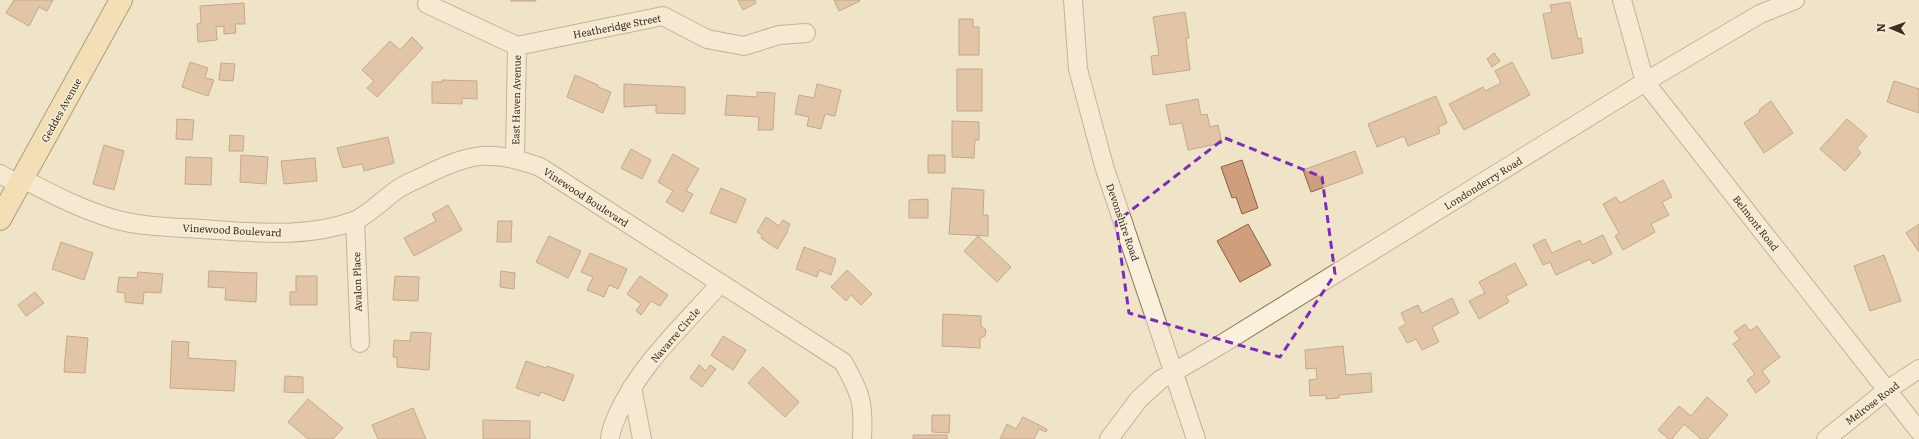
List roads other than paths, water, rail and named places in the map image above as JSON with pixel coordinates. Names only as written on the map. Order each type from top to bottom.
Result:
[{"type":"main road","name":"Geddes Avenue","points":[[0,219],[121,0]]},
{"type":"street","name":"Devonshire Road","points":[[1073,0],[1078,69],[1104,166],[1196,439]]},
{"type":"street","name":"Belmont Road","points":[[1622,0],[1645,82],[1919,431]]},
{"type":"street","name":"Londonderry Road","points":[[1109,439],[1139,399],[1160,380],[1222,344],[1645,82],[1760,14],[1795,0]]},
{"type":"street","name":"East Haven Avenue","points":[[427,4],[517,46],[515,158]]},
{"type":"street","name":"Heatheridge Street","points":[[517,46],[666,8],[707,39],[744,46],[779,36],[806,33]]},
{"type":"street","name":"Vinewood Boulevard","points":[[0,174],[76,206],[114,219],[150,226],[280,234],[325,228],[355,221],[399,188],[452,162],[473,156],[494,154],[515,158],[540,167],[842,362],[858,389],[863,412],[862,439]]},
{"type":"street","name":"Avalon Place","points":[[355,221],[360,343]]},
{"type":"street","name":"Navarre Circle","points":[[610,439],[610,433],[623,403],[632,387],[654,358],[720,284]]},
{"type":"street","name":"Melrose Road","points":[[1826,439],[1887,390],[1919,369]]},
{"type":"street","points":[[632,387],[642,439]]}]
